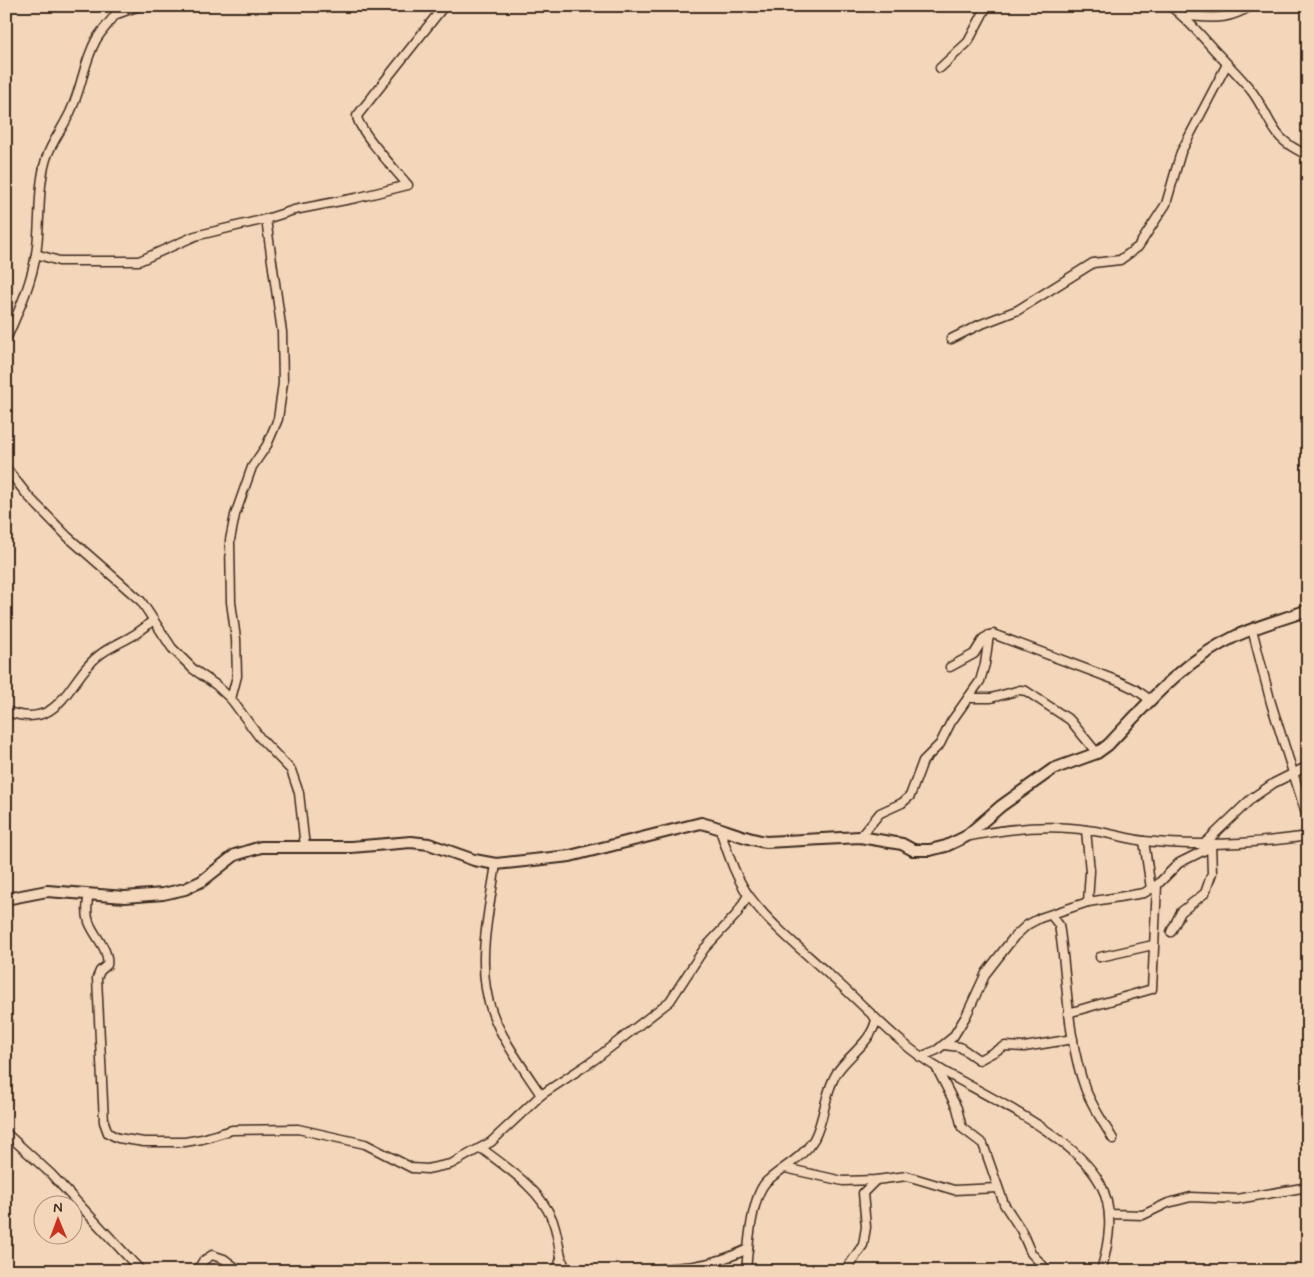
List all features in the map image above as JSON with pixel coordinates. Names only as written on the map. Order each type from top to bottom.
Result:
[{"type":"street","points":[[6,340],[26,294],[36,254],[40,190],[46,159],[54,140],[72,110],[78,95],[81,75],[93,46],[103,29],[117,14],[121,6]]},
{"type":"street","points":[[117,14],[139,6]]},
{"type":"street","points":[[36,254],[60,261],[139,261],[150,258],[184,239],[266,219],[294,210],[356,198],[408,185],[369,138],[358,122],[357,116],[444,6]]},
{"type":"street","points":[[940,68],[968,42],[987,6]]},
{"type":"street","points":[[1170,6],[1182,16],[1254,94],[1269,125],[1284,142],[1308,155]]},
{"type":"street","points":[[1182,16],[1230,18],[1251,6]]},
{"type":"street","points":[[951,339],[979,325],[1018,310],[1093,263],[1120,260],[1138,247],[1166,204],[1181,152],[1227,64]]},
{"type":"street","points":[[231,698],[236,676],[236,639],[231,602],[230,540],[235,515],[252,467],[267,446],[278,419],[283,383],[282,332],[266,219]]},
{"type":"street","points":[[6,468],[28,496],[68,537],[141,601],[182,659],[231,698],[260,738],[291,770],[299,793],[304,847]]},
{"type":"street","points":[[6,899],[47,891],[125,897],[163,894],[185,889],[202,881],[235,855],[248,850],[275,846],[351,847],[411,842],[429,844],[474,860],[496,864],[570,856],[694,824],[719,827],[754,840],[766,842],[860,837],[902,844],[913,850],[930,850],[954,843],[966,837],[1001,806],[1053,769],[1097,753],[1108,746],[1149,699],[1179,672],[1233,637],[1308,610]]},
{"type":"street","points":[[6,712],[23,716],[35,716],[57,706],[90,664],[102,653],[134,637],[153,620]]},
{"type":"street","points":[[1252,629],[1308,820]]},
{"type":"street","points":[[988,635],[996,635],[1118,681],[1136,689],[1149,699]]},
{"type":"street","points":[[950,667],[974,654],[988,635]]},
{"type":"street","points":[[860,837],[880,813],[902,803],[910,796],[923,761],[940,744],[951,722],[980,681],[985,664],[988,635]]},
{"type":"street","points":[[968,698],[991,698],[1020,690],[1026,691],[1070,720],[1097,753]]},
{"type":"street","points":[[920,1057],[944,1045],[958,1030],[986,974],[1014,937],[1027,925],[1088,902],[1135,897],[1154,887],[1179,862],[1209,845],[1252,798],[1274,783],[1308,766]]},
{"type":"street","points":[[719,827],[737,876],[748,895],[778,930],[920,1057],[1036,1124],[1079,1158],[1100,1182],[1109,1214],[1109,1239],[1102,1271]]},
{"type":"street","points":[[966,837],[1019,830],[1086,830],[1144,841],[1209,845],[1244,844],[1308,836]]},
{"type":"street","points":[[1086,830],[1090,871],[1088,902]]},
{"type":"street","points":[[1068,1013],[1152,989],[1154,887],[1144,841]]},
{"type":"street","points":[[1171,932],[1180,912],[1205,893],[1212,872],[1209,845]]},
{"type":"street","points":[[496,864],[487,927],[484,963],[485,987],[495,1021],[541,1095]]},
{"type":"street","points":[[88,894],[87,915],[108,956],[107,965],[100,971],[97,978],[106,1132],[118,1138],[144,1142],[185,1142],[202,1140],[232,1130],[311,1131],[330,1138],[365,1144],[412,1168],[427,1169],[451,1164],[491,1142],[541,1095],[594,1060],[670,1001],[704,949],[736,915],[748,895]]},
{"type":"street","points":[[1051,915],[1059,925],[1068,1013],[1087,1094],[1113,1139]]},
{"type":"street","points":[[1100,957],[1153,946]]},
{"type":"street","points":[[746,1271],[748,1249],[761,1188],[802,1155],[814,1138],[831,1084],[843,1064],[873,1029],[876,1019]]},
{"type":"street","points":[[944,1045],[960,1047],[979,1060],[1005,1046],[1024,1047],[1073,1039]]},
{"type":"street","points":[[936,1067],[957,1108],[962,1128],[983,1144],[998,1188],[1031,1253],[1048,1271]]},
{"type":"street","points":[[6,1133],[51,1174],[141,1271]]},
{"type":"street","points":[[481,1148],[543,1200],[553,1220],[560,1258],[567,1271]]},
{"type":"street","points":[[785,1168],[832,1180],[876,1180],[907,1176],[954,1190],[998,1188]]},
{"type":"street","points":[[845,1271],[864,1245],[866,1227],[863,1193],[876,1180]]},
{"type":"street","points":[[1109,1214],[1143,1215],[1168,1203],[1191,1197],[1238,1199],[1308,1187]]},
{"type":"street","points":[[646,1271],[668,1267],[694,1266],[733,1256],[748,1249]]},
{"type":"street","points":[[197,1271],[202,1261],[212,1255],[240,1271]]},
{"type":"street","points":[[557,1271],[560,1258]]}]
